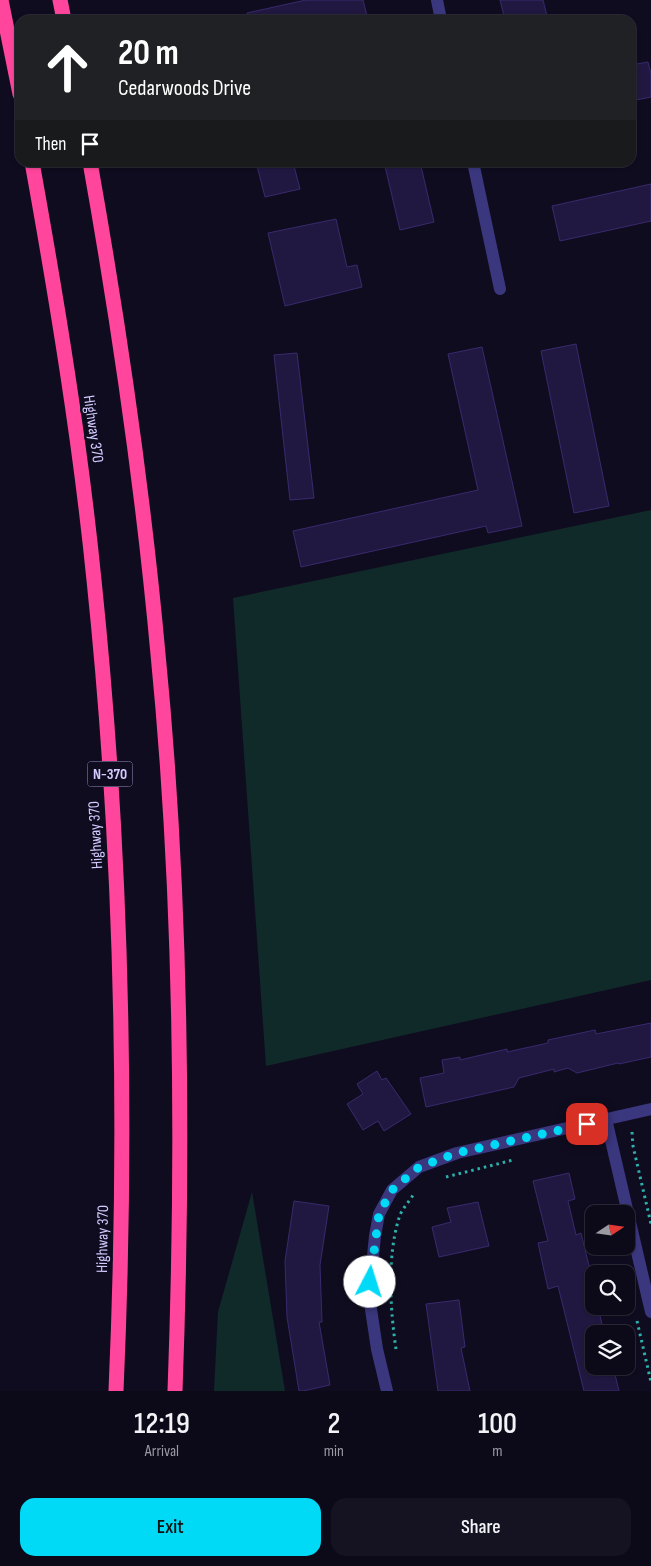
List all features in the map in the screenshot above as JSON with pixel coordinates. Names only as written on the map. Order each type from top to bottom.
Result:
[{"type":"highway","points":[[1,0],[15,69]]},
{"type":"highway","points":[[60,0],[63,15]]},
{"type":"highway","name":"Highway 370","points":[[33,167],[64,348],[81,468],[105,699],[115,850],[120,1012],[122,1236],[116,1391]]},
{"type":"highway","points":[[91,167],[135,445],[159,657],[174,902],[179,1039],[180,1183],[175,1391]]},
{"type":"street","points":[[437,0],[440,15]]},
{"type":"street","points":[[474,167],[500,289]]},
{"type":"street","points":[[387,1391],[377,1349],[369,1296],[374,1236],[379,1214],[392,1190],[419,1167],[457,1153],[651,1109]]},
{"type":"street","points":[[606,1120],[651,1312]]},
{"type":"path","points":[[610,1136],[642,1130]]},
{"type":"path","points":[[632,1132],[633,1146],[651,1224]]},
{"type":"path","points":[[439,1179],[522,1157]]},
{"type":"path","points":[[397,1357],[391,1296],[393,1246],[399,1216],[417,1190]]},
{"type":"green space","points":[[651,510],[651,980],[266,1066],[233,598]]},
{"type":"green space","points":[[252,1192],[285,1391],[214,1391],[218,1312]]},
{"type":"building","points":[[306,0],[363,0],[367,15],[247,15],[247,13]]},
{"type":"building","points":[[500,0],[543,0],[547,15],[504,15]]},
{"type":"building","points":[[648,62],[651,74],[651,97],[636,100],[636,64]]},
{"type":"building","points":[[257,167],[294,167],[300,189],[265,197]]},
{"type":"building","points":[[385,167],[421,167],[434,222],[400,230]]},
{"type":"building","points":[[651,184],[651,221],[560,241],[552,206]]},
{"type":"building","points":[[336,219],[347,267],[357,265],[362,287],[285,306],[268,233]]},
{"type":"building","points":[[576,344],[609,506],[574,513],[541,351]]},
{"type":"building","points":[[482,347],[522,526],[488,533],[486,526],[301,567],[293,531],[478,490],[448,354]]},
{"type":"building","points":[[297,353],[314,498],[290,500],[274,355]]},
{"type":"building","points":[[651,1023],[651,1057],[577,1073],[568,1068],[554,1072],[554,1069],[519,1078],[514,1087],[426,1107],[420,1078],[444,1073],[442,1060],[460,1057],[460,1060],[507,1049],[507,1052],[548,1043],[548,1040],[595,1030],[596,1034]]},
{"type":"building","points":[[377,1071],[382,1080],[386,1078],[411,1114],[384,1131],[378,1121],[363,1130],[347,1104],[363,1094],[357,1084]]},
{"type":"building","points":[[569,1173],[575,1199],[568,1201],[576,1235],[581,1233],[589,1265],[585,1265],[585,1315],[600,1315],[602,1325],[585,1325],[585,1375],[615,1375],[619,1391],[584,1391],[558,1286],[548,1289],[538,1243],[548,1241],[533,1181]]},
{"type":"building","points":[[294,1201],[329,1206],[320,1265],[322,1322],[319,1322],[330,1385],[303,1391],[299,1391],[287,1317],[285,1261]]},
{"type":"building","points":[[478,1202],[489,1246],[439,1257],[432,1227],[451,1222],[447,1208]]},
{"type":"building","points":[[459,1300],[465,1347],[461,1348],[470,1391],[438,1391],[426,1304]]},
{"type":"route","points":[[370,1282],[374,1236],[379,1214],[392,1190],[419,1167],[457,1153],[587,1124]]}]
